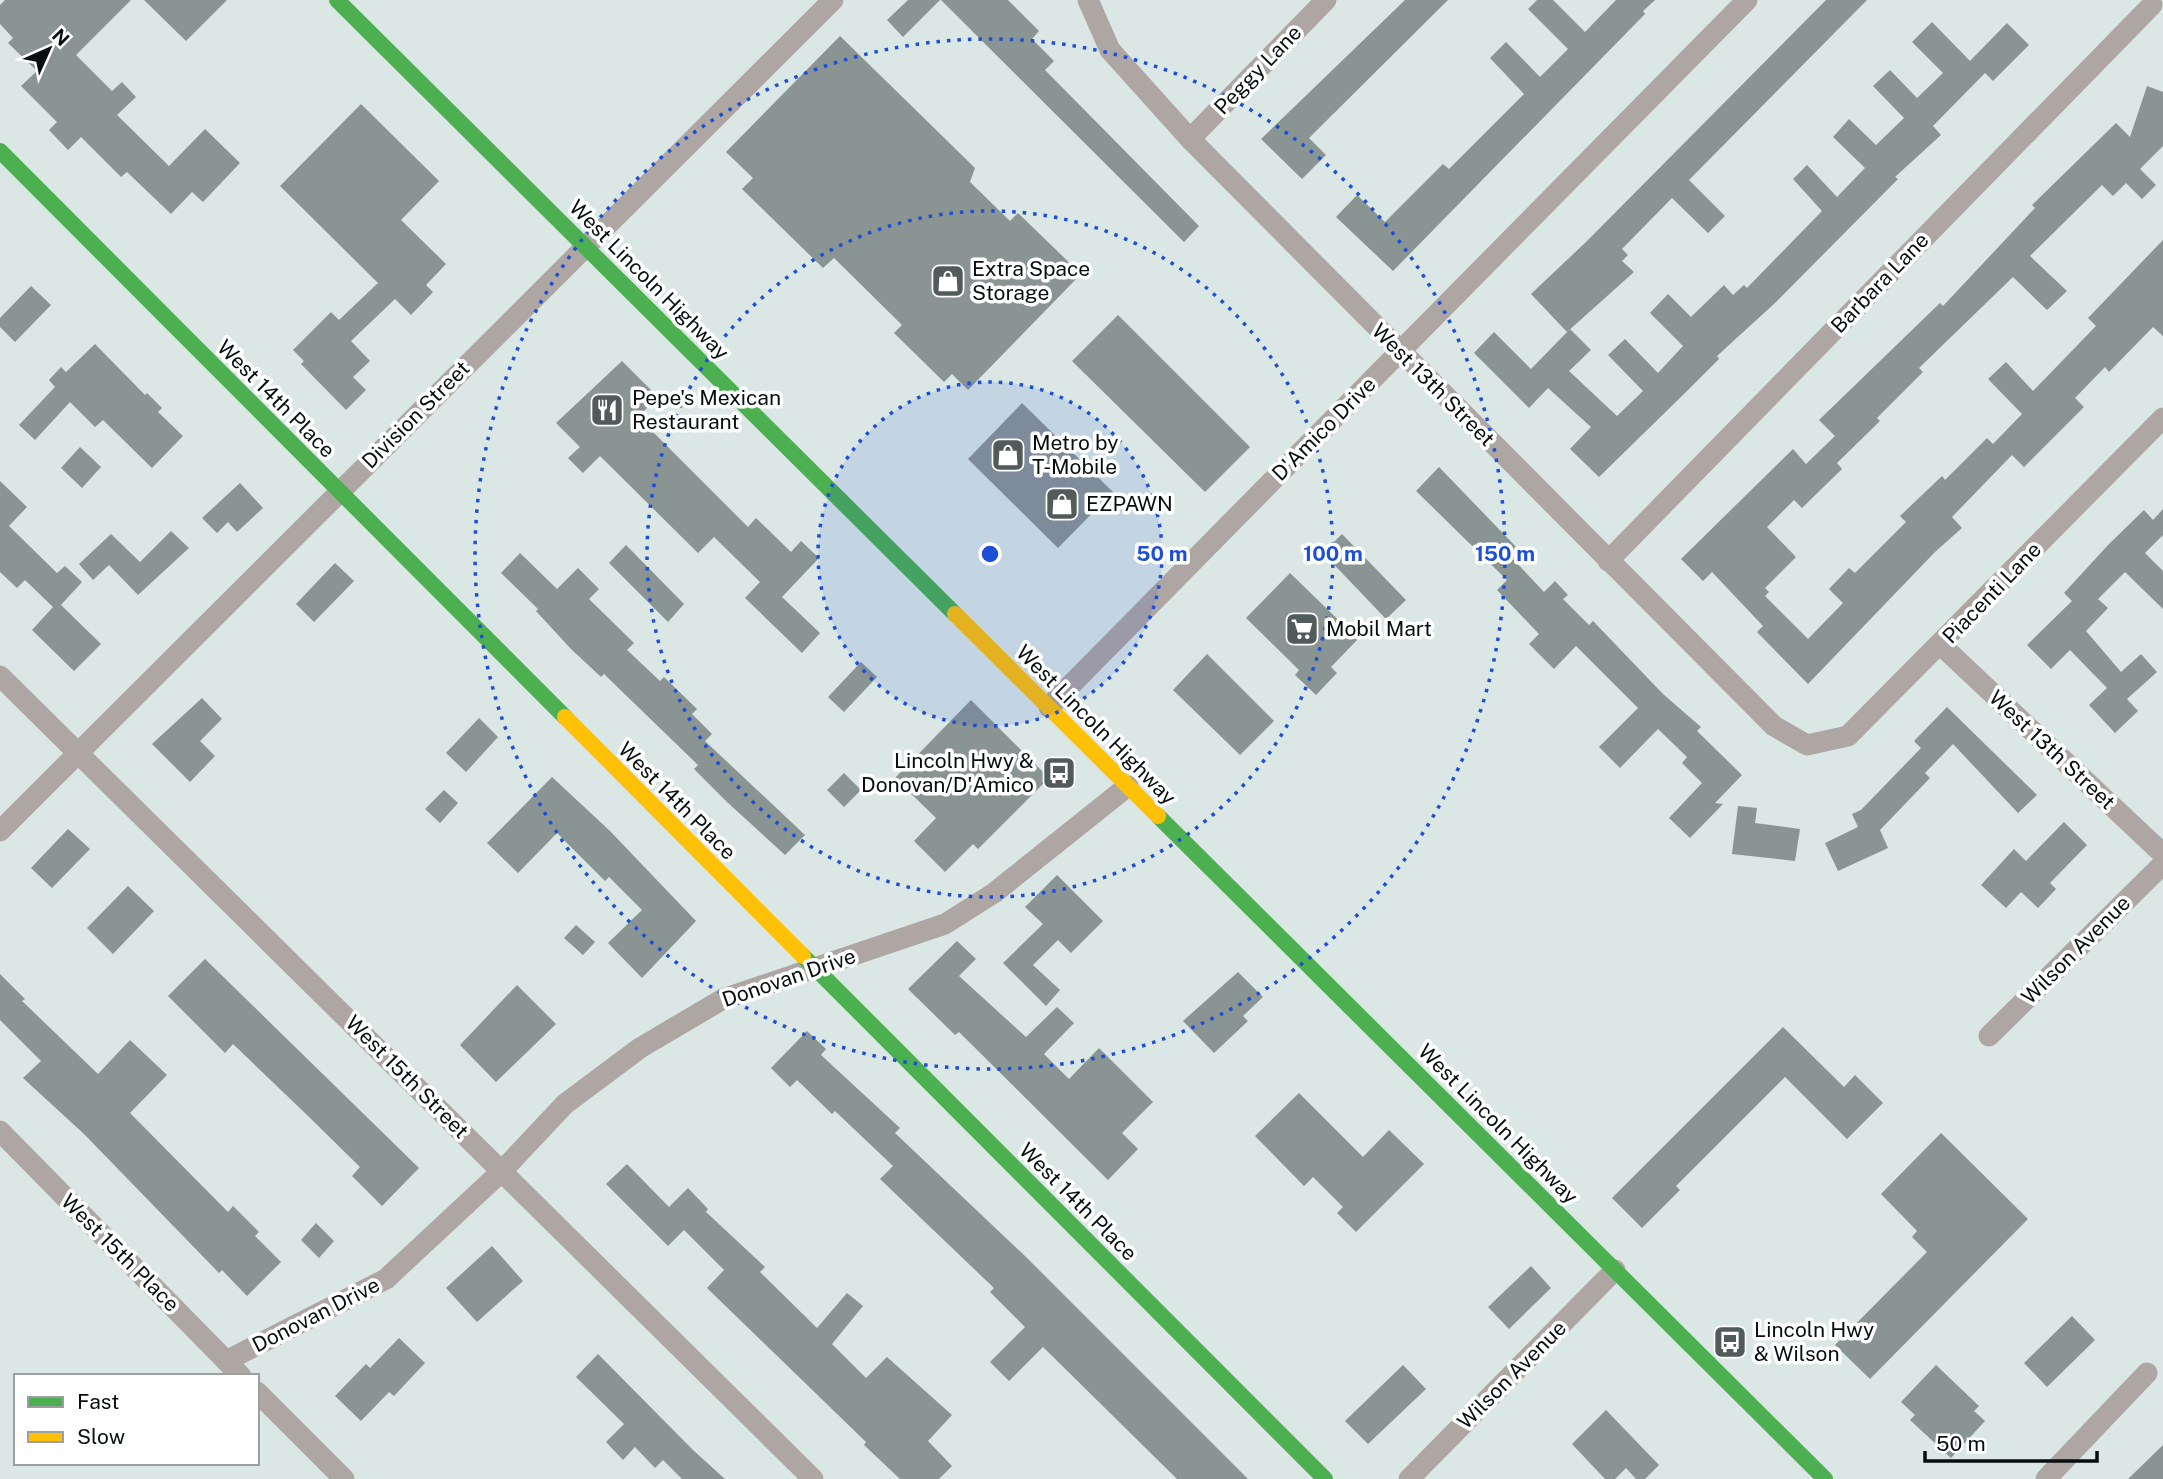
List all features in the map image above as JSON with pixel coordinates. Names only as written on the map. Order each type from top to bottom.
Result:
[{"type":"main road","name":"West Lincoln Highway","points":[[337,0],[1825,1479]]},
{"type":"main road","name":"West 14th Place","points":[[0,151],[1325,1479]]},
{"type":"street","name":"Division Street","points":[[0,831],[833,0]]},
{"type":"street","name":"West 13th Street","points":[[1088,0],[1111,50],[1190,139],[1774,726],[1807,745]]},
{"type":"street","name":"Peggy Lane","points":[[1190,139],[1326,0]]},
{"type":"street","name":"D'Amico Drive","points":[[1049,707],[1746,0]]},
{"type":"street","name":"Barbara Lane","points":[[1608,561],[2154,7]]},
{"type":"street","name":"Piacenti Lane","points":[[1807,745],[1848,736],[2163,418]]},
{"type":"street","name":"West 13th Street","points":[[1941,645],[2163,854]]},
{"type":"street","name":"West 15th Street","points":[[0,676],[813,1479]]},
{"type":"street","name":"Donovan Drive","points":[[234,1368],[386,1279],[502,1171],[565,1104],[640,1048],[723,999],[945,923],[994,893],[1128,786]]},
{"type":"street","name":"Wilson Avenue","points":[[1989,1036],[2163,864]]},
{"type":"street","name":"West 15th Place","points":[[0,1131],[234,1368]]},
{"type":"street","name":"Wilson Avenue","points":[[1409,1479],[1615,1270]]},
{"type":"street","points":[[2046,1479],[2147,1373]]},
{"type":"street","points":[[259,1394],[344,1479]]},
{"type":"building","points":[[5,0],[131,0],[76,55],[112,91],[122,82],[136,97],[117,115],[169,166],[205,129],[240,163],[203,202],[192,192],[171,214],[127,172],[121,177],[81,137],[68,150],[49,130],[57,122],[21,86],[37,71],[8,43],[13,38],[0,24],[0,5]]},
{"type":"building","points":[[144,0],[227,0],[186,41]]},
{"type":"building","points":[[908,0],[940,0],[903,37],[887,20]]},
{"type":"building","points":[[941,0],[1008,0],[1039,31],[1032,39],[1054,61],[1045,70],[1199,226],[1184,242]]},
{"type":"building","points":[[1405,0],[1448,0],[1309,138],[1326,155],[1302,179],[1261,139]]},
{"type":"building","points":[[1537,0],[1553,0],[1585,32],[1616,0],[1655,0],[1643,11],[1645,14],[1393,271],[1336,217],[1357,195],[1385,222],[1443,164],[1449,169],[1524,94],[1490,58],[1506,42],[1540,77],[1568,49],[1528,9]]},
{"type":"building","points":[[1826,0],[1867,0],[1689,180],[1725,216],[1708,233],[1672,198],[1622,249],[1628,255],[1622,261],[1634,272],[1567,332],[1531,294]]},
{"type":"building","points":[[1932,22],[1970,61],[2007,23],[2029,45],[1993,81],[1985,73],[1933,126],[1941,135],[1895,177],[1898,179],[1775,303],[1717,356],[1719,359],[1599,477],[1570,449],[1591,427],[1548,388],[1529,408],[1474,353],[1494,332],[1531,369],[1570,329],[1591,350],[1569,371],[1617,416],[1643,391],[1608,355],[1625,339],[1658,373],[1683,346],[1650,313],[1668,294],[1691,317],[1724,285],[1733,295],[1744,285],[1747,288],[1822,211],[1793,179],[1807,165],[1837,197],[1865,168],[1833,137],[1849,119],[1876,145],[1904,118],[1873,86],[1890,70],[1917,98],[1943,73],[1912,42]]},
{"type":"building","points":[[840,36],[975,168],[970,182],[1010,221],[1018,213],[1081,274],[968,390],[952,374],[944,382],[894,333],[902,325],[834,258],[823,268],[742,189],[753,178],[726,152]]},
{"type":"building","points":[[2147,86],[2163,92],[2163,146],[2140,169],[2156,185],[2142,199],[2126,183],[2113,196],[2102,185],[2030,256],[2067,291],[2047,310],[2013,277],[1919,368],[1923,372],[1877,418],[1880,421],[1837,463],[1842,469],[1802,508],[1794,500],[1767,527],[1796,557],[1765,588],[1769,592],[1765,596],[1808,639],[1843,603],[1829,589],[1849,568],[1855,573],[1906,522],[1900,516],[1942,476],[1945,480],[1987,438],[1993,444],[2022,414],[1988,379],[2006,362],[2033,391],[2096,326],[2088,318],[2163,240],[2163,336],[2153,327],[2109,372],[2105,367],[2075,398],[2084,407],[2024,467],[2012,455],[1952,517],[1962,528],[1935,552],[1808,684],[1757,632],[1763,626],[1712,572],[1703,581],[1681,559],[1793,449],[1806,464],[1835,436],[1819,420],[1940,303],[1943,306],[2035,208],[2032,205],[2116,123],[2130,137]]},
{"type":"building","points":[[361,104],[439,181],[401,220],[446,264],[426,285],[433,292],[411,315],[395,299],[351,341],[370,361],[353,377],[366,390],[346,410],[301,364],[304,361],[293,350],[331,312],[339,320],[378,283],[280,186]]},
{"type":"building","points":[[31,286],[51,305],[15,342],[0,327],[0,318]]},
{"type":"building","points":[[1118,315],[1250,447],[1205,492],[1072,361]]},
{"type":"building","points":[[95,344],[145,395],[147,393],[162,408],[158,412],[183,436],[152,468],[103,420],[95,427],[70,402],[35,440],[19,425],[55,387],[49,380],[61,367],[66,372]]},
{"type":"building","points":[[622,361],[658,397],[638,417],[748,527],[756,518],[791,552],[801,541],[819,558],[782,597],[820,633],[802,653],[745,598],[760,582],[714,537],[698,553],[600,456],[583,473],[568,458],[580,447],[556,423]]},
{"type":"building","points":[[1022,403],[1113,492],[1058,548],[968,459]]},
{"type":"building","points":[[80,447],[101,467],[82,488],[61,468]]},
{"type":"building","points":[[1439,467],[1521,552],[1513,559],[1544,592],[1555,581],[1568,595],[1563,599],[1589,625],[1593,621],[1663,694],[1701,727],[1697,731],[1742,775],[1715,803],[1723,804],[1690,838],[1669,818],[1702,783],[1682,763],[1687,757],[1658,729],[1620,768],[1599,747],[1638,708],[1576,646],[1554,669],[1529,644],[1539,634],[1497,590],[1507,580],[1416,491]]},
{"type":"building","points":[[0,481],[27,507],[9,526],[57,573],[65,566],[82,582],[61,605],[101,644],[74,671],[32,630],[53,607],[25,580],[17,588],[0,572]]},
{"type":"building","points":[[240,483],[263,508],[237,532],[228,522],[217,533],[202,518]]},
{"type":"building","points":[[2163,509],[2163,535],[2145,553],[2163,571],[2163,609],[2125,572],[2098,599],[2108,608],[2086,631],[2121,672],[2141,654],[2157,672],[2127,699],[2138,711],[2115,733],[2089,705],[2107,688],[2070,650],[2051,669],[2027,645],[2072,601],[2064,593],[2108,545],[2144,510],[2153,520]]},
{"type":"building","points":[[171,531],[189,548],[138,595],[109,565],[93,580],[79,564],[111,534],[140,562]]},
{"type":"building","points":[[1342,534],[1406,600],[1386,619],[1323,553]]},
{"type":"building","points":[[626,545],[684,604],[668,622],[609,563]]},
{"type":"building","points":[[520,553],[557,589],[578,568],[599,589],[589,599],[634,643],[627,650],[660,681],[664,677],[697,709],[692,714],[712,734],[705,741],[805,835],[785,855],[694,769],[698,765],[604,674],[601,677],[571,649],[536,611],[538,609],[501,573]]},
{"type":"building","points":[[335,563],[354,581],[314,622],[296,604]]},
{"type":"building","name":"Mobil Mart","points":[[1290,573],[1358,639],[1331,667],[1337,673],[1316,695],[1295,675],[1299,670],[1246,618]]},
{"type":"building","points":[[1207,654],[1274,721],[1240,755],[1173,690]]},
{"type":"building","points":[[861,662],[877,677],[844,712],[828,697]]},
{"type":"building","points":[[202,698],[222,719],[200,741],[215,756],[190,782],[152,744]]},
{"type":"building","points":[[971,700],[1049,778],[978,849],[973,844],[945,872],[914,841],[936,818],[895,778]]},
{"type":"building","points":[[1947,707],[2037,795],[2018,813],[1953,744],[1925,773],[1930,778],[1880,830],[1888,848],[1838,871],[1825,843],[1858,827],[1852,814],[1861,810],[1921,748],[1914,741]]},
{"type":"building","points":[[479,718],[498,737],[466,772],[446,753]]},
{"type":"building","points":[[844,773],[861,790],[844,807],[827,790]]},
{"type":"building","points":[[552,777],[610,831],[696,921],[642,978],[608,943],[642,910],[609,877],[605,881],[557,833],[518,873],[487,843]]},
{"type":"building","points":[[444,790],[458,803],[440,823],[425,809]]},
{"type":"building","points":[[1738,806],[1757,808],[1755,823],[1800,829],[1795,861],[1732,854]]},
{"type":"building","points":[[2064,822],[2087,845],[2050,883],[2056,889],[2038,908],[2021,892],[2006,908],[1981,885],[2014,849],[2026,861]]},
{"type":"building","points":[[68,829],[90,849],[52,888],[31,868]]},
{"type":"building","points":[[1057,875],[1103,921],[1071,953],[1058,940],[1033,965],[1060,990],[1046,1006],[1003,963],[1043,924],[1025,907]]},
{"type":"building","points":[[128,886],[154,911],[113,954],[87,928]]},
{"type":"building","points":[[576,925],[595,942],[583,955],[564,938]]},
{"type":"building","points":[[957,941],[976,959],[959,976],[1026,1037],[1057,1007],[1074,1023],[1044,1054],[1069,1079],[1099,1048],[1153,1102],[1122,1133],[1138,1149],[1108,1180],[959,1032],[955,1035],[908,989]]},
{"type":"building","points":[[205,959],[419,1168],[382,1206],[352,1176],[360,1167],[233,1044],[225,1053],[168,996]]},
{"type":"building","points":[[1238,972],[1263,997],[1243,1016],[1248,1021],[1214,1053],[1183,1021]]},
{"type":"building","points":[[0,974],[25,999],[22,1001],[98,1074],[130,1040],[167,1075],[130,1113],[228,1212],[233,1206],[259,1232],[255,1236],[281,1262],[247,1296],[222,1270],[219,1273],[84,1134],[23,1078],[41,1061],[0,1020]]},
{"type":"building","points":[[517,985],[556,1024],[496,1082],[460,1045]]},
{"type":"building","points":[[1783,1027],[1844,1087],[1855,1075],[1883,1103],[1847,1139],[1785,1077],[1676,1186],[1680,1190],[1642,1228],[1612,1198]]},
{"type":"building","points":[[807,1031],[826,1049],[821,1055],[900,1128],[895,1133],[1025,1256],[1248,1479],[1177,1479],[1043,1347],[1009,1381],[990,1362],[1025,1327],[990,1292],[994,1288],[880,1179],[893,1166],[835,1111],[832,1114],[797,1080],[790,1087],[771,1068]]},
{"type":"building","points":[[1299,1093],[1363,1157],[1389,1130],[1424,1164],[1356,1232],[1337,1213],[1343,1207],[1313,1177],[1304,1186],[1255,1136]]},
{"type":"building","points":[[1941,1133],[2028,1219],[1870,1379],[1835,1345],[1927,1252],[1912,1237],[1917,1231],[1881,1194]]},
{"type":"building","points":[[627,1164],[669,1207],[688,1188],[708,1209],[706,1212],[765,1267],[760,1272],[817,1328],[847,1293],[863,1306],[832,1344],[866,1378],[887,1357],[952,1415],[928,1441],[952,1466],[939,1479],[900,1479],[864,1445],[866,1442],[707,1288],[724,1270],[684,1230],[668,1246],[606,1184]]},
{"type":"building","points":[[316,1223],[334,1241],[319,1258],[301,1240]]},
{"type":"building","points":[[492,1246],[523,1281],[477,1322],[446,1288]]},
{"type":"building","points":[[1531,1266],[1551,1288],[1509,1329],[1488,1307]]},
{"type":"building","points":[[2072,1316],[2095,1340],[2047,1387],[2024,1363]]},
{"type":"building","points":[[399,1338],[425,1363],[394,1396],[389,1392],[361,1421],[335,1396],[366,1364],[370,1368]]},
{"type":"building","points":[[598,1354],[725,1479],[682,1479],[663,1460],[655,1468],[635,1447],[623,1460],[606,1442],[624,1424],[576,1377]]},
{"type":"building","points":[[1403,1365],[1426,1389],[1368,1444],[1345,1421]]},
{"type":"building","points":[[1936,1365],[1979,1406],[1974,1411],[1985,1421],[1951,1458],[1910,1420],[1915,1415],[1901,1402]]},
{"type":"building","points":[[1606,1410],[1659,1465],[1645,1479],[1636,1479],[1626,1468],[1615,1479],[1605,1479],[1572,1444]]},
{"type":"building","points":[[2163,1445],[2163,1479],[2128,1479]]},
{"type":"traffic: fast","points":[[337,0],[955,614]]},
{"type":"traffic: fast","points":[[0,151],[565,717]]},
{"type":"traffic: fast","points":[[1158,816],[1825,1479]]},
{"type":"traffic: fast","points":[[803,956],[1325,1479]]},
{"type":"traffic: slow","points":[[955,614],[1158,816]]},
{"type":"traffic: slow","points":[[565,717],[803,956]]},
{"type":"place","name":"Extra Space Storage","points":[[948,281]]},
{"type":"place","name":"Pepe's Mexican Restaurant","points":[[607,410]]},
{"type":"place","name":"Metro by T-Mobile","points":[[1008,455]]},
{"type":"place","name":"EZPAWN","points":[[1062,504]]},
{"type":"place","name":"Mobil Mart","points":[[1302,629]]},
{"type":"place","name":"Lincoln Hwy & Donovan/D'Amico","points":[[1059,773]]},
{"type":"place","name":"Lincoln Hwy & Wilson","points":[[1730,1342]]}]
